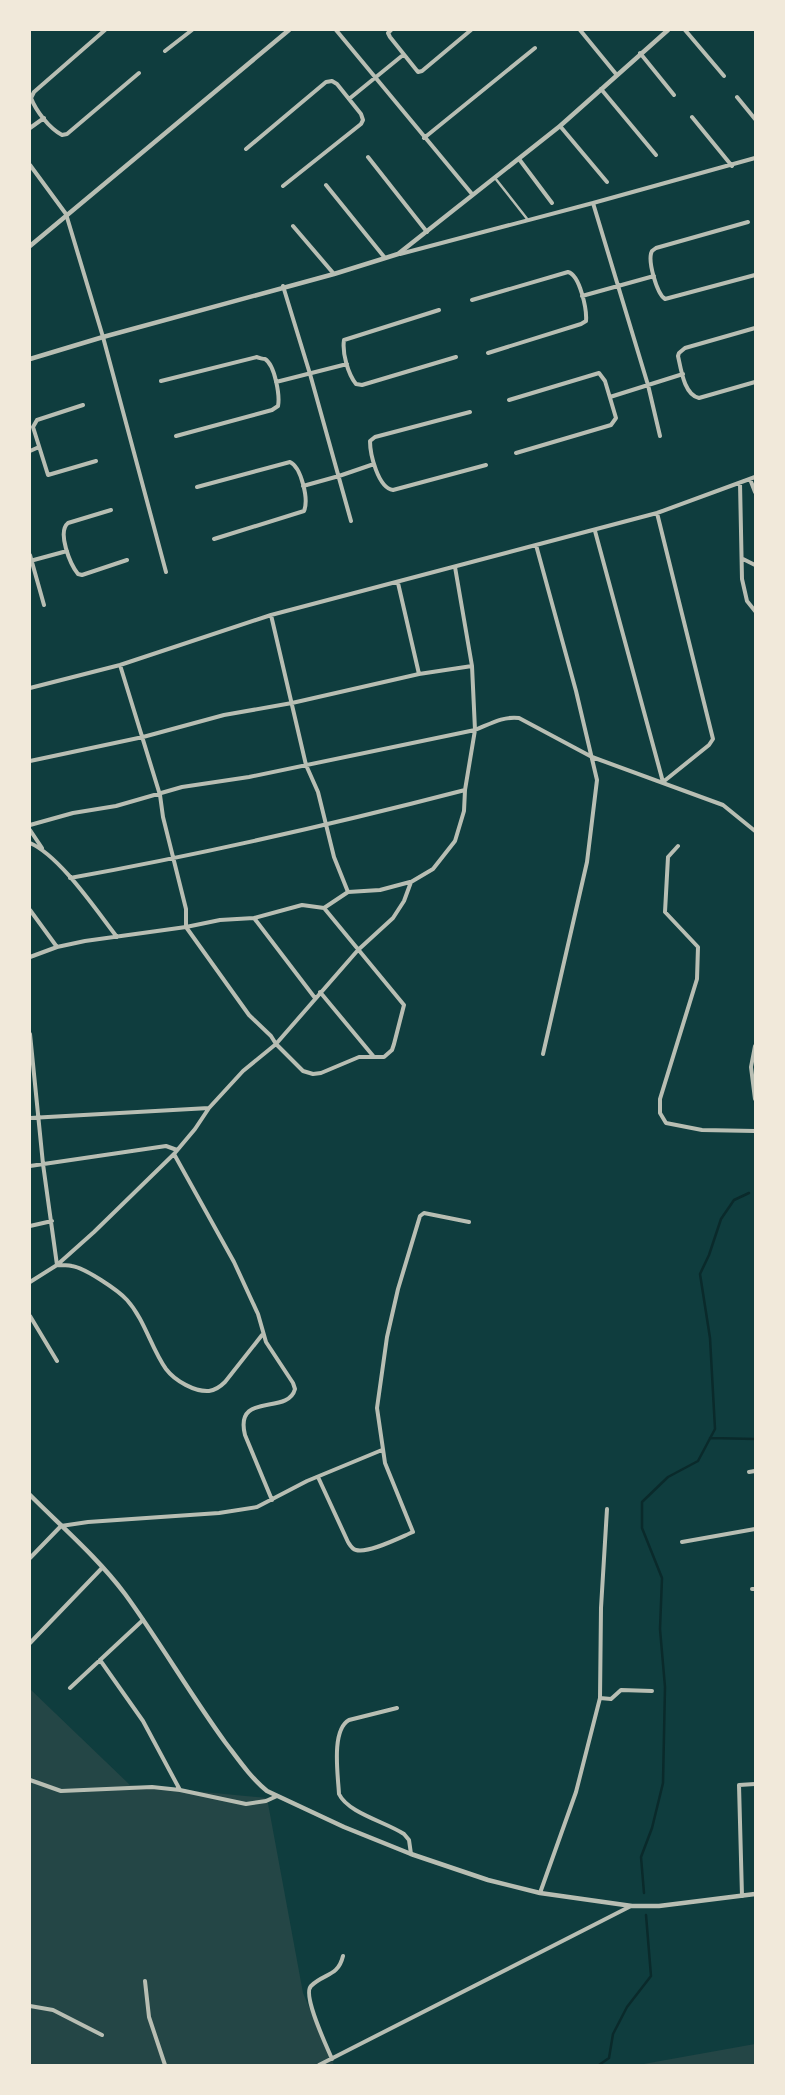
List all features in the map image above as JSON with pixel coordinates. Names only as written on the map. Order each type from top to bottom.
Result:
[{"type":"street","points":[[105,30],[34,92],[31,98],[34,106],[56,132],[62,135],[67,134],[139,73]]},
{"type":"street","points":[[166,51],[192,30]]},
{"type":"street","points":[[30,246],[66,214],[155,143],[289,30]]},
{"type":"street","points":[[336,30],[472,194]]},
{"type":"street","points":[[391,30],[388,33],[390,37],[418,72],[471,30]]},
{"type":"street","points":[[580,30],[616,74]]},
{"type":"street","points":[[398,254],[560,126],[616,74],[668,30]]},
{"type":"street","points":[[685,30],[724,76]]},
{"type":"street","points":[[424,138],[535,48]]},
{"type":"street","points":[[640,53],[674,95]]},
{"type":"street","points":[[349,99],[403,55]]},
{"type":"street","points":[[246,149],[326,82],[332,81],[337,84],[361,114],[363,120],[361,124],[283,186]]},
{"type":"street","points":[[601,89],[656,155]]},
{"type":"street","points":[[737,97],[755,119]]},
{"type":"street","points":[[692,117],[732,166]]},
{"type":"street","points":[[30,128],[44,118]]},
{"type":"street","points":[[560,126],[607,182]]},
{"type":"street","points":[[368,157],[427,232]]},
{"type":"street","points":[[30,360],[103,337],[283,286],[334,274],[398,254],[593,204],[755,158]]},
{"type":"street","points":[[519,159],[552,203]]},
{"type":"street","points":[[30,166],[66,214],[103,337],[166,572]]},
{"type":"street","points":[[494,177],[528,220]]},
{"type":"street","points":[[326,185],[386,258]]},
{"type":"street","points":[[593,204],[648,385],[660,436]]},
{"type":"street","points":[[748,222],[656,248],[650,255],[660,294],[665,299],[755,275]]},
{"type":"street","points":[[294,226],[334,274]]},
{"type":"street","points":[[472,300],[568,272],[576,277],[582,296],[586,321],[488,353]]},
{"type":"street","points":[[582,296],[654,276]]},
{"type":"street","points":[[283,286],[351,521]]},
{"type":"street","points":[[439,310],[344,340],[343,346],[352,379],[356,384],[362,385],[456,357]]},
{"type":"street","points":[[755,328],[682,350],[678,356],[689,392],[692,396],[699,398],[755,382]]},
{"type":"street","points":[[161,381],[257,357],[265,359],[271,365],[276,382],[280,400],[278,406],[272,410],[176,436]]},
{"type":"street","points":[[276,382],[347,364]]},
{"type":"street","points":[[509,400],[599,373],[603,376],[616,418],[611,425],[516,453]]},
{"type":"street","points":[[610,397],[683,374]]},
{"type":"street","points":[[83,405],[34,423],[38,448],[48,475],[96,461]]},
{"type":"street","points":[[470,412],[375,437],[370,440],[374,464],[383,484],[388,489],[393,490],[486,464]]},
{"type":"street","points":[[30,450],[38,448]]},
{"type":"street","points":[[197,487],[290,462],[297,468],[306,504],[304,511],[214,538]]},
{"type":"street","points":[[303,486],[374,464]]},
{"type":"street","points":[[30,688],[120,665],[271,615],[595,531],[657,513],[755,477]]},
{"type":"street","points":[[750,479],[755,492]]},
{"type":"street","points":[[740,483],[742,578],[747,601],[755,611]]},
{"type":"street","points":[[111,510],[68,523],[64,526],[67,551],[74,569],[78,574],[82,575],[127,560]]},
{"type":"street","points":[[657,513],[673,585],[713,739],[709,746],[663,782]]},
{"type":"street","points":[[595,531],[663,782]]},
{"type":"street","points":[[536,545],[597,780],[597,794],[587,862],[543,1054]]},
{"type":"street","points":[[44,605],[30,559],[67,551]]},
{"type":"street","points":[[743,559],[755,565]]},
{"type":"street","points":[[30,957],[56,947],[85,941],[186,927],[220,920],[254,918],[302,905],[324,908],[348,892],[380,890],[410,882],[433,869],[455,842],[464,811],[465,790],[475,730],[472,666],[455,567]]},
{"type":"street","points":[[398,583],[419,674]]},
{"type":"street","points":[[271,615],[306,765],[318,792],[334,857],[348,892]]},
{"type":"street","points":[[120,665],[160,795],[163,817],[186,909],[186,927],[249,1015],[272,1036],[276,1044],[303,1071],[313,1074],[332,1070],[359,1057],[384,1057],[392,1050],[404,1005],[324,908]]},
{"type":"street","points":[[30,761],[143,736],[224,715],[292,703],[419,674],[472,666]]},
{"type":"street","points":[[30,825],[73,813],[116,806],[160,795],[182,787],[249,777],[475,730],[502,718],[519,718],[592,757],[723,805],[755,831]]},
{"type":"street","points":[[70,878],[174,859],[326,826],[465,790]]},
{"type":"street","points":[[30,830],[44,850],[70,878],[117,937]]},
{"type":"street","points":[[30,843],[44,850]]},
{"type":"street","points":[[678,846],[668,857],[665,912],[698,946],[697,979],[660,1099],[660,1113],[666,1123],[702,1130],[755,1131]]},
{"type":"street","points":[[30,1282],[57,1265],[94,1232],[174,1154],[195,1129],[209,1108],[243,1071],[276,1044],[358,950],[398,911],[410,882]]},
{"type":"street","points":[[30,910],[56,947]]},
{"type":"street","points":[[254,918],[315,998]]},
{"type":"street","points":[[320,992],[374,1057]]},
{"type":"street","points":[[30,1034],[43,1164],[57,1265]]},
{"type":"street","points":[[755,1046],[751,1067],[755,1099]]},
{"type":"street","points":[[30,1118],[209,1108]]},
{"type":"street","points":[[30,1166],[166,1146],[177,1150]]},
{"type":"street","points":[[174,1154],[234,1262],[258,1314],[262,1335],[289,1375],[295,1389],[294,1394],[287,1400],[262,1405],[251,1410],[244,1423],[248,1443],[272,1500]]},
{"type":"street","points":[[318,1476],[352,1548],[366,1550],[413,1532],[392,1482],[382,1450],[377,1398],[398,1289],[420,1216],[424,1213],[469,1222]]},
{"type":"street","points":[[30,1226],[52,1221]]},
{"type":"street","points":[[57,1265],[73,1266],[84,1270],[125,1298],[149,1336],[166,1369],[189,1386],[210,1391],[218,1388],[225,1382],[262,1335]]},
{"type":"street","points":[[30,1316],[57,1361]]},
{"type":"street","points":[[30,1558],[60,1526],[88,1522],[219,1514],[257,1507],[318,1476],[382,1450]]},
{"type":"street","points":[[749,1472],[755,1471]]},
{"type":"street","points":[[30,1495],[102,1568],[124,1594],[241,1763],[259,1784],[277,1796],[344,1827],[411,1854],[488,1880],[540,1894],[632,1906],[659,1906],[755,1894]]},
{"type":"street","points":[[540,1894],[576,1792],[600,1698],[601,1608],[607,1509]]},
{"type":"street","points":[[682,1542],[755,1529]]},
{"type":"street","points":[[30,1643],[102,1568]]},
{"type":"street","points":[[70,1688],[143,1620]]},
{"type":"street","points":[[100,1660],[143,1721],[180,1790]]},
{"type":"street","points":[[600,1698],[612,1699],[622,1690],[652,1691]]},
{"type":"street","points":[[397,1708],[344,1722],[338,1736],[338,1794],[342,1801],[351,1807],[404,1834],[409,1840],[411,1854]]},
{"type":"street","points":[[30,1780],[61,1791],[130,1787],[180,1790],[246,1804],[266,1801],[277,1796]]},
{"type":"street","points":[[742,1896],[739,1785],[755,1784]]},
{"type":"street","points":[[319,2065],[632,1906]]},
{"type":"street","points":[[332,2059],[310,2003],[308,1991],[310,1986],[336,1970],[343,1956]]},
{"type":"street","points":[[145,1981],[149,2017],[165,2065]]},
{"type":"street","points":[[30,2006],[53,2010],[102,2035]]},
{"type":"shaded area","points":[[30,1689],[130,1785],[267,1798],[303,1993],[334,2065],[30,2065]]},
{"type":"shaded area","points":[[755,2044],[755,2065],[638,2065]]},
{"type":"waterway","points":[[644,1893],[641,1857],[652,1828],[663,1783],[665,1687],[660,1629],[662,1578],[642,1528],[642,1502],[668,1477],[698,1461],[715,1429],[710,1338],[700,1274],[709,1255],[721,1219],[734,1200],[749,1193]]},
{"type":"waterway","points":[[710,1438],[755,1439]]},
{"type":"waterway","points":[[599,2065],[609,2058],[613,2034],[627,2007],[651,1976],[646,1915]]}]
